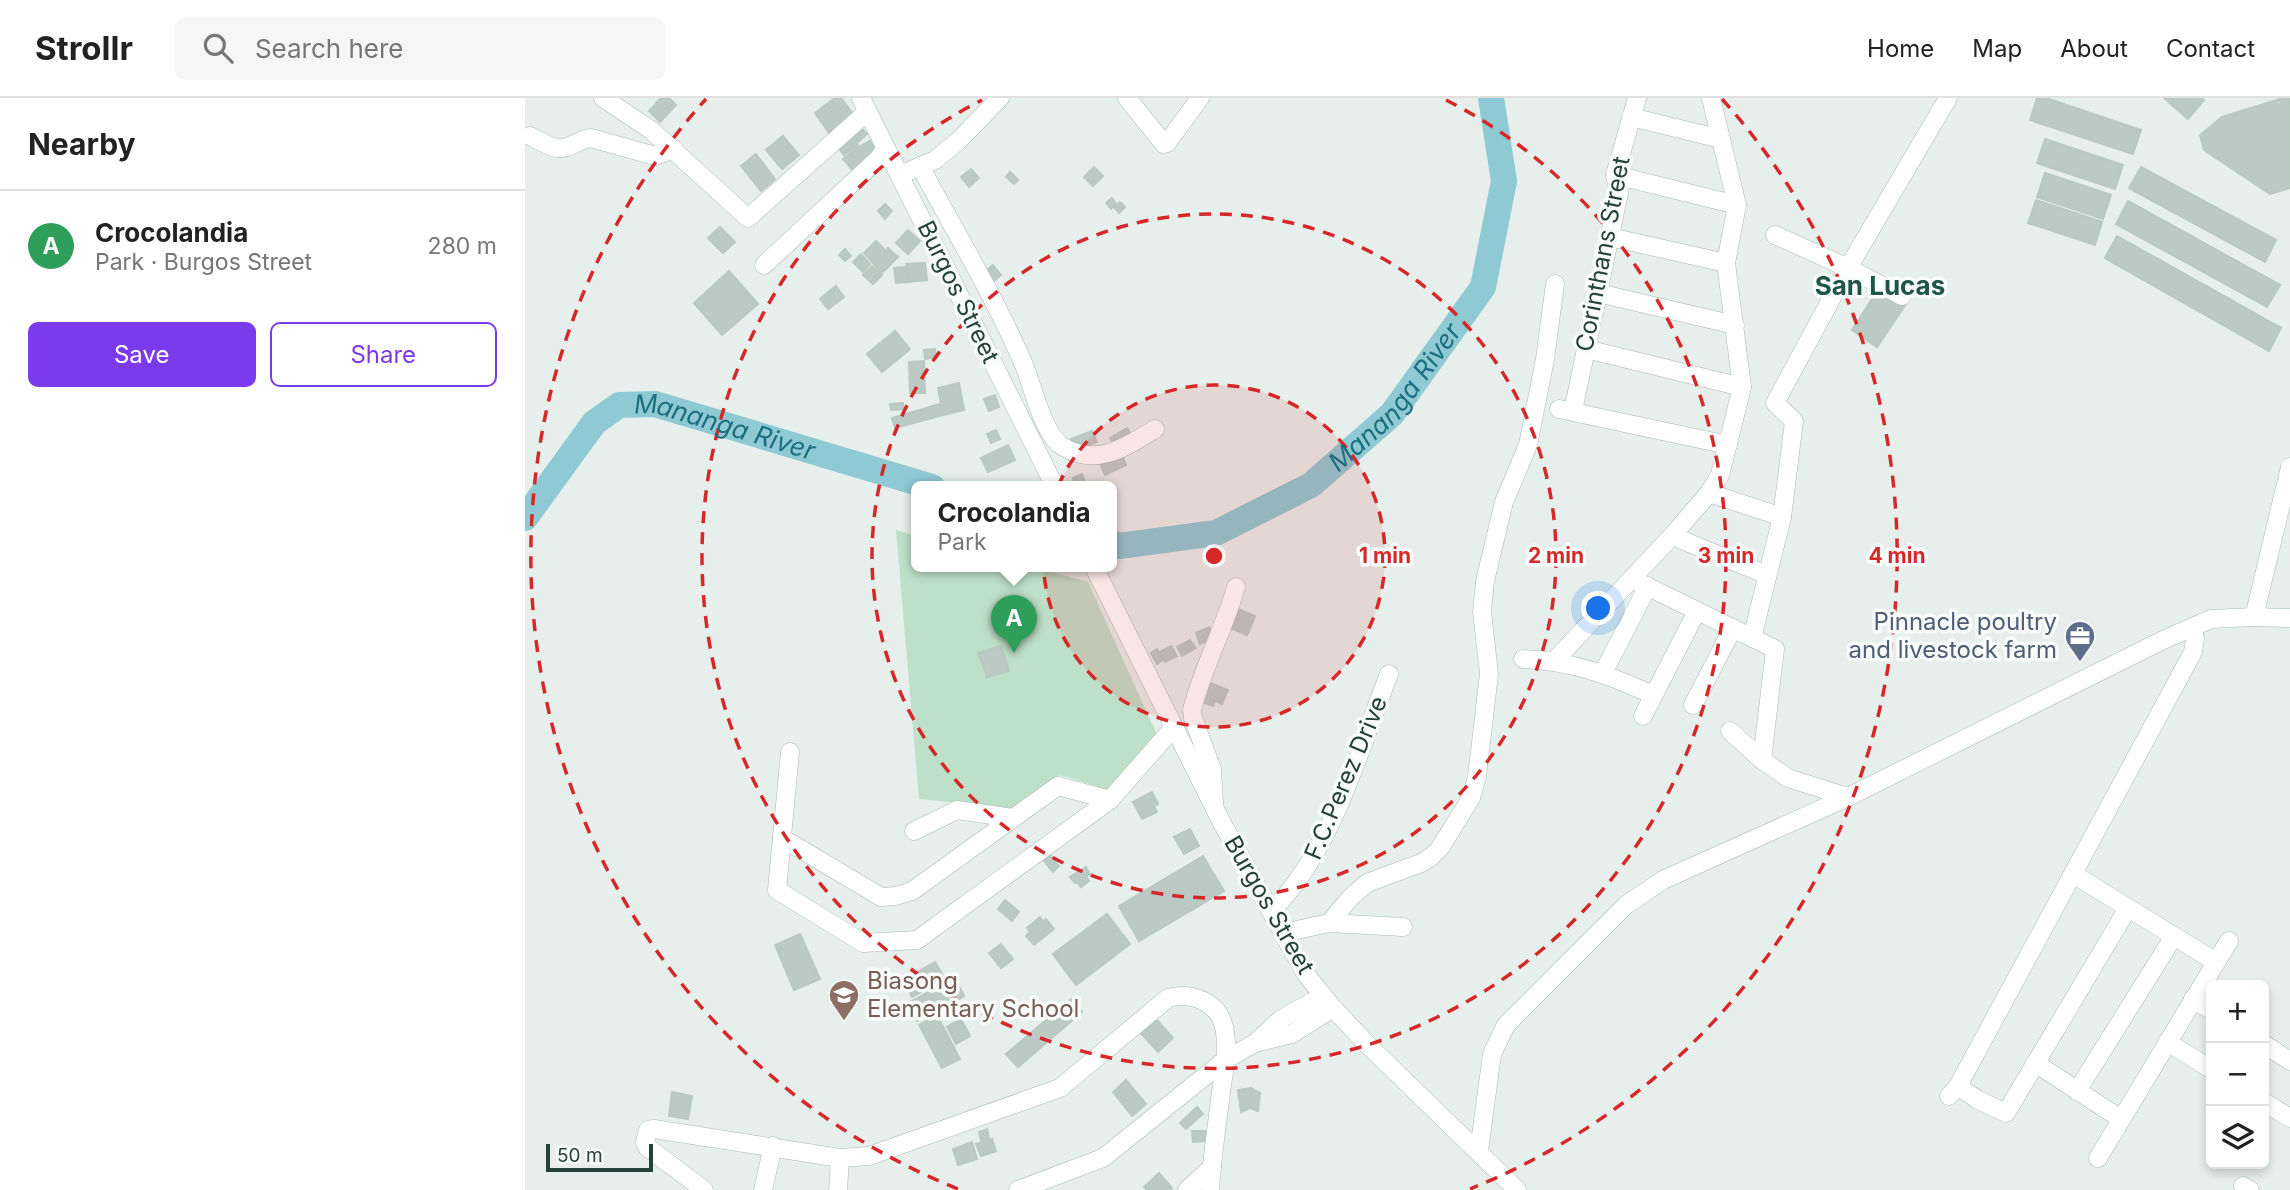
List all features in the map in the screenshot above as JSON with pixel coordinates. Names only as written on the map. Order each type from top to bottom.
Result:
[{"type":"street","points":[[603,98],[674,149],[748,218],[864,105]]},
{"type":"street","points":[[901,178],[935,160],[958,141],[1000,98]]},
{"type":"street","points":[[1127,98],[1164,144],[1200,98]]},
{"type":"street","name":"Corinthans Street","points":[[1637,98],[1615,175],[1619,193],[1586,349],[1566,410],[1728,445]]},
{"type":"street","points":[[1555,660],[1640,582],[1720,475],[1742,387],[1726,263],[1737,205],[1711,98]]},
{"type":"street","points":[[1752,638],[1782,517],[1794,422],[1775,402],[1848,268],[1948,98]]},
{"type":"street","name":"Burgos Street","points":[[864,105],[1052,481]]},
{"type":"street","points":[[1631,117],[1721,139]]},
{"type":"street","points":[[530,136],[558,149],[581,139],[591,138],[655,156],[674,149]]},
{"type":"street","points":[[764,265],[878,159],[886,148]]},
{"type":"street","points":[[920,166],[1024,364],[1050,434],[1061,446],[1081,455],[1102,456],[1124,448],[1155,429]]},
{"type":"street","points":[[1615,175],[1737,205]]},
{"type":"street","points":[[1775,235],[1902,296]]},
{"type":"street","points":[[1610,237],[1726,263]]},
{"type":"street","points":[[1329,923],[1350,897],[1367,883],[1431,857],[1440,848],[1471,798],[1477,776],[1489,674],[1482,612],[1485,581],[1504,502],[1531,433],[1555,284]]},
{"type":"street","points":[[1598,293],[1735,325]]},
{"type":"street","points":[[1586,349],[1742,387]]},
{"type":"street","points":[[2254,617],[2290,467]]},
{"type":"street","points":[[1709,493],[1782,517]]},
{"type":"street","points":[[1672,536],[1767,575]]},
{"type":"street","name":"Burgos Street","points":[[1096,572],[1214,806],[1305,972],[1328,1002],[1517,1190]]},
{"type":"street","points":[[1640,582],[1775,649],[1762,760]]},
{"type":"street","points":[[1603,673],[1640,582]]},
{"type":"street","points":[[1214,806],[1212,769],[1192,710],[1236,587]]},
{"type":"street","points":[[1643,716],[1697,611]]},
{"type":"street","points":[[1479,1151],[1492,1054],[1506,1025],[1617,913],[1663,880],[1848,796],[2211,619],[2290,618]]},
{"type":"street","points":[[1693,705],[1733,628]]},
{"type":"street","points":[[2128,908],[2006,1113],[1954,1091],[2193,652],[2195,638],[2192,628]]},
{"type":"street","points":[[1523,659],[1555,660],[1603,673],[1653,695]]},
{"type":"street","name":"F.C.Perez Drive","points":[[1271,911],[1306,871],[1333,818],[1389,674]]},
{"type":"street","points":[[790,752],[777,890],[863,943],[917,940],[1110,800],[1174,727]]},
{"type":"street","points":[[1730,731],[1762,760],[1788,778],[1848,796]]},
{"type":"street","points":[[782,838],[881,897],[896,896],[912,891],[1058,786],[1110,800]]},
{"type":"street","points":[[914,831],[957,810],[1013,818]]},
{"type":"street","points":[[2073,874],[2216,962]]},
{"type":"street","points":[[1283,933],[1329,923],[1403,927]]},
{"type":"street","points":[[2077,1091],[2174,936]]},
{"type":"street","points":[[2098,1158],[2229,941]]},
{"type":"street","points":[[704,1190],[647,1147],[645,1136],[648,1130],[773,1146],[840,1158],[869,1156],[1060,1088],[1168,998],[1192,996],[1213,1007],[1224,1027],[1225,1060],[1210,1190]]},
{"type":"street","points":[[2193,999],[2206,1007]]},
{"type":"street","points":[[1017,1190],[1103,1158],[1225,1060],[1255,1042],[1281,1019],[1328,1002]]},
{"type":"street","points":[[2167,1042],[2206,1066]]},
{"type":"street","points":[[2269,1047],[2290,1061]]},
{"type":"street","points":[[2035,1063],[2121,1119]]},
{"type":"street","points":[[2269,1105],[2290,1118]]},
{"type":"street","points":[[763,1190],[773,1146]]},
{"type":"street","points":[[838,1190],[840,1158]]},
{"type":"street","points":[[1187,1190],[1212,1167]]},
{"type":"green space","points":[[896,530],[911,534],[911,572],[1052,572],[1088,582],[1158,737],[1109,790],[1060,775],[1018,809],[919,799]]},
{"type":"building","points":[[661,98],[669,98],[676,105],[660,122],[649,111]]},
{"type":"building","points":[[835,98],[841,98],[857,119],[832,137],[815,113]]},
{"type":"building","points":[[2037,98],[2046,98],[2141,130],[2133,154],[2030,120]]},
{"type":"building","points":[[2164,98],[2201,98],[2204,100],[2188,119]]},
{"type":"building","points":[[2290,98],[2290,188],[2270,194],[2204,150],[2200,135],[2222,117]]},
{"type":"building","points":[[860,127],[867,134],[858,142],[852,135]]},
{"type":"building","points":[[783,136],[799,155],[782,169],[766,150]]},
{"type":"building","points":[[851,137],[858,145],[844,155],[838,147]]},
{"type":"building","points":[[2045,139],[2123,165],[2115,189],[2037,163]]},
{"type":"building","points":[[870,141],[878,155],[855,173],[843,159]]},
{"type":"building","points":[[756,154],[775,179],[761,191],[741,166]]},
{"type":"building","points":[[1094,167],[1103,176],[1093,186],[1084,177]]},
{"type":"building","points":[[2141,167],[2276,240],[2265,262],[2129,188]]},
{"type":"building","points":[[971,169],[979,178],[969,187],[961,177]]},
{"type":"building","points":[[1010,172],[1018,180],[1014,184],[1006,177]]},
{"type":"building","points":[[2045,173],[2111,195],[2103,219],[2037,197]]},
{"type":"building","points":[[1112,198],[1116,204],[1111,209],[1106,203]]},
{"type":"building","points":[[2036,200],[2102,222],[2095,245],[2028,223]]},
{"type":"building","points":[[2128,201],[2280,285],[2267,307],[2116,224]]},
{"type":"building","points":[[1120,202],[1125,207],[1119,213],[1114,207]]},
{"type":"building","points":[[885,204],[892,211],[885,219],[878,211]]},
{"type":"building","points":[[720,227],[735,242],[723,253],[708,238]]},
{"type":"building","points":[[908,230],[920,241],[908,254],[896,243]]},
{"type":"building","points":[[2117,236],[2281,328],[2269,351],[2105,258]]},
{"type":"building","points":[[876,241],[886,251],[888,248],[898,257],[882,273],[864,253]]},
{"type":"building","points":[[845,249],[851,256],[845,261],[839,255]]},
{"type":"building","points":[[861,254],[870,264],[863,272],[853,262]]},
{"type":"building","points":[[925,263],[927,280],[908,282],[906,264]]},
{"type":"building","points":[[993,265],[1001,275],[990,284],[982,274]]},
{"type":"building","points":[[872,266],[882,275],[873,284],[863,275]]},
{"type":"building","points":[[905,267],[907,282],[896,283],[894,268]]},
{"type":"building","points":[[729,271],[758,304],[722,335],[694,303]]},
{"type":"building","points":[[836,286],[844,297],[828,309],[820,299]]},
{"type":"building","points":[[1880,287],[1906,304],[1877,347],[1852,330]]},
{"type":"building","points":[[895,331],[910,349],[882,372],[867,354]]},
{"type":"building","points":[[935,349],[936,357],[925,359],[924,350]]},
{"type":"building","points":[[924,361],[925,393],[910,393],[909,362]]},
{"type":"building","points":[[959,383],[964,410],[943,415],[938,388]]},
{"type":"building","points":[[995,395],[999,407],[989,411],[984,399]]},
{"type":"building","points":[[903,403],[903,409],[891,410],[890,404]]},
{"type":"building","points":[[940,404],[943,415],[895,428],[892,418]]},
{"type":"building","points":[[1127,428],[1134,440],[1117,450],[1110,438]]},
{"type":"building","points":[[996,430],[1000,439],[991,443],[987,434]]},
{"type":"building","points":[[1092,431],[1097,442],[1076,450],[1071,439]]},
{"type":"building","points":[[1008,445],[1015,460],[988,472],[981,458]]},
{"type":"building","points":[[1121,453],[1126,465],[1105,475],[1100,463]]},
{"type":"building","points":[[1082,474],[1085,481],[1074,481],[1073,478]]},
{"type":"building","points":[[1238,609],[1255,616],[1251,626],[1234,619]]},
{"type":"building","points":[[1234,619],[1251,626],[1247,635],[1230,628]]},
{"type":"building","points":[[1209,627],[1214,637],[1200,644],[1196,633]]},
{"type":"building","points":[[1190,640],[1196,648],[1182,656],[1177,647]]},
{"type":"building","points":[[1001,646],[1009,671],[987,677],[978,653]]},
{"type":"building","points":[[1171,646],[1177,656],[1165,662],[1160,652]]},
{"type":"building","points":[[1157,649],[1163,660],[1157,664],[1151,653]]},
{"type":"building","points":[[1210,683],[1228,690],[1222,704],[1215,701],[1213,706],[1202,702]]},
{"type":"building","points":[[1152,792],[1158,804],[1154,806],[1157,812],[1142,819],[1133,802]]},
{"type":"building","points":[[1190,829],[1199,846],[1184,854],[1174,837]]},
{"type":"building","points":[[1050,855],[1059,866],[1053,872],[1044,861]]},
{"type":"building","points":[[1203,856],[1224,891],[1139,941],[1119,906]]},
{"type":"building","points":[[1086,867],[1090,874],[1086,876],[1089,881],[1081,887],[1070,877]]},
{"type":"building","points":[[1005,900],[1019,912],[1012,921],[998,909]]},
{"type":"building","points":[[1107,914],[1130,944],[1076,985],[1053,954]]},
{"type":"building","points":[[1040,917],[1043,922],[1046,919],[1054,929],[1034,945],[1026,936],[1030,932],[1027,928]]},
{"type":"building","points":[[800,934],[820,979],[794,990],[775,945]]},
{"type":"building","points":[[1001,944],[1013,959],[1001,968],[989,953]]},
{"type":"building","points":[[935,962],[945,979],[912,997],[903,980]]},
{"type":"building","points":[[955,978],[964,996],[917,1021],[908,1003]]},
{"type":"building","points":[[1071,999],[1082,1012],[1018,1067],[1006,1054]]},
{"type":"building","points":[[937,1015],[960,1059],[942,1068],[919,1025]]},
{"type":"building","points":[[1155,1018],[1173,1038],[1158,1052],[1140,1032]]},
{"type":"building","points":[[961,1019],[970,1036],[956,1044],[947,1027]]},
{"type":"building","points":[[1126,1080],[1146,1104],[1132,1116],[1113,1092]]},
{"type":"building","points":[[1251,1088],[1260,1093],[1258,1111],[1250,1108],[1241,1112],[1238,1090]]},
{"type":"building","points":[[672,1092],[692,1096],[688,1119],[669,1116]]},
{"type":"building","points":[[1197,1107],[1203,1114],[1186,1129],[1180,1123]]},
{"type":"building","points":[[987,1129],[989,1138],[981,1140],[979,1132]]},
{"type":"building","points":[[1192,1131],[1207,1131],[1207,1141],[1193,1142]]},
{"type":"building","points":[[992,1139],[996,1151],[981,1156],[976,1144]]},
{"type":"building","points":[[972,1142],[977,1159],[958,1165],[953,1149]]},
{"type":"building","points":[[1159,1173],[1172,1188],[1147,1190],[1144,1187]]},
{"type":"waterway","name":"Mananga River","points":[[1117,545],[1216,533],[1311,485],[1392,414],[1483,287],[1504,181],[1491,98]]},
{"type":"waterway","name":"Mananga River","points":[[525,518],[594,423],[619,405],[655,404],[912,481]]},
{"type":"place","name":"Crocolandia","points":[[1014,653]]},
{"type":"place","name":"Pinnacle poultry and livestock farm","points":[[2080,663]]},
{"type":"place","name":"Biasong Elementary School","points":[[844,1022]]},
{"type":"district","name":"San Lucas","points":[[1880,286]]}]
